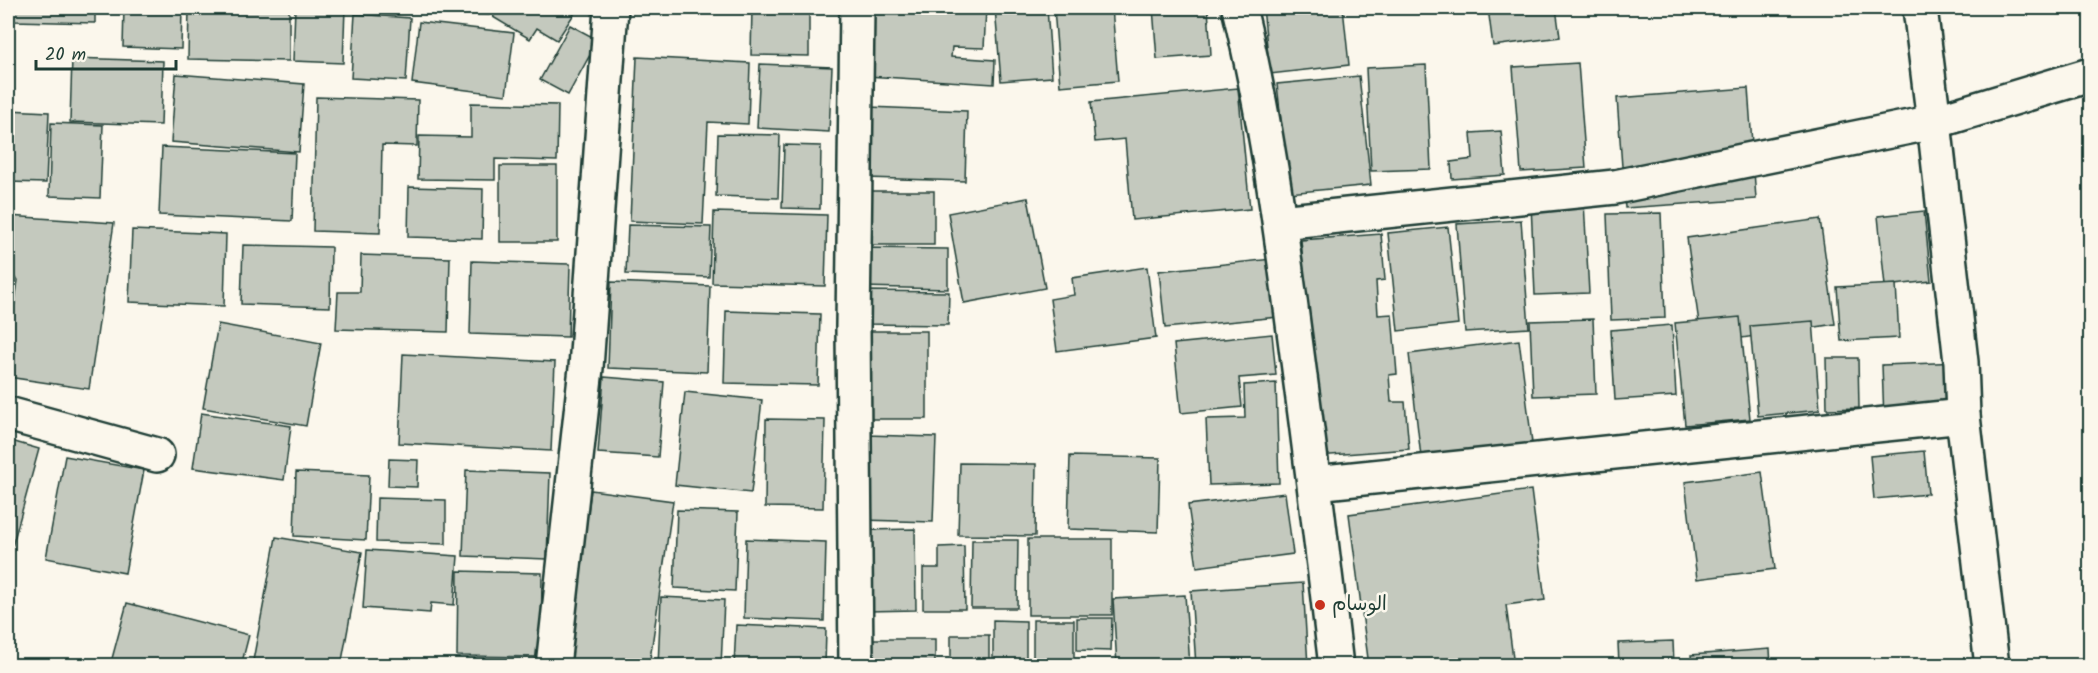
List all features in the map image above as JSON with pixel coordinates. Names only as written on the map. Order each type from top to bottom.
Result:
[{"type":"street","points":[[553,666],[586,368],[611,8]]},
{"type":"street","points":[[856,8],[853,327],[856,666]]},
{"type":"street","points":[[1239,8],[1254,69],[1280,222],[1315,483],[1336,666]]},
{"type":"street","points":[[1920,8],[1935,122],[1992,666]]},
{"type":"street","points":[[1280,222],[1615,187],[1935,122],[2091,75]]},
{"type":"street","points":[[8,414],[157,455]]},
{"type":"street","points":[[1315,483],[1964,416]]},
{"type":"building","points":[[14,8],[95,8],[95,23],[14,21]]},
{"type":"building","points":[[124,8],[182,8],[181,49],[123,47]]},
{"type":"building","points":[[189,8],[289,8],[289,61],[188,59]]},
{"type":"building","points":[[295,8],[345,8],[343,63],[293,61]]},
{"type":"building","points":[[390,8],[489,8],[489,15],[390,12]]},
{"type":"building","points":[[499,8],[578,8],[557,40],[537,28],[530,39],[493,17]]},
{"type":"building","points":[[752,8],[809,8],[809,56],[751,55]]},
{"type":"building","points":[[951,8],[986,8],[984,48],[952,47],[951,57],[995,60],[994,84],[867,76],[871,10],[951,14]]},
{"type":"building","points":[[995,8],[1047,8],[1052,77],[1001,81]]},
{"type":"building","points":[[1054,8],[1112,8],[1118,81],[1060,86]]},
{"type":"building","points":[[1153,8],[1208,8],[1211,55],[1157,59]]},
{"type":"building","points":[[1263,8],[1343,8],[1349,65],[1270,74]]},
{"type":"building","points":[[1488,8],[1556,8],[1560,37],[1493,46]]},
{"type":"building","points":[[355,14],[410,18],[406,81],[351,78]]},
{"type":"building","points":[[419,22],[514,33],[506,95],[412,83]]},
{"type":"building","points":[[570,25],[598,40],[568,95],[540,80]]},
{"type":"building","points":[[637,57],[750,63],[748,124],[708,122],[703,224],[630,221]]},
{"type":"building","points":[[72,58],[163,61],[161,125],[70,122]]},
{"type":"building","points":[[1578,63],[1586,168],[1521,172],[1513,67]]},
{"type":"building","points":[[760,64],[832,67],[829,132],[757,128]]},
{"type":"building","points":[[1426,65],[1431,169],[1371,171],[1366,68]]},
{"type":"building","points":[[176,74],[304,84],[299,152],[171,142]]},
{"type":"building","points":[[1359,76],[1371,185],[1289,193],[1277,84]]},
{"type":"building","points":[[1238,88],[1250,209],[1132,220],[1125,139],[1095,142],[1091,102]]},
{"type":"building","points":[[1748,88],[1756,199],[1625,208],[1617,98]]},
{"type":"building","points":[[316,97],[418,100],[417,146],[382,145],[380,233],[313,231]]},
{"type":"building","points":[[471,103],[558,105],[557,161],[495,159],[495,180],[418,179],[419,136],[471,137]]},
{"type":"building","points":[[869,107],[967,111],[965,181],[867,178]]},
{"type":"building","points":[[8,110],[49,112],[46,183],[8,182]]},
{"type":"building","points":[[51,123],[103,125],[100,198],[49,196]]},
{"type":"building","points":[[1501,131],[1505,175],[1452,179],[1451,162],[1473,159],[1471,133]]},
{"type":"building","points":[[718,134],[780,135],[778,198],[716,196]]},
{"type":"building","points":[[784,145],[821,146],[820,209],[782,208]]},
{"type":"building","points":[[162,147],[295,153],[292,221],[159,215]]},
{"type":"building","points":[[500,166],[557,166],[557,242],[500,242]]},
{"type":"building","points":[[409,187],[483,189],[482,239],[408,237]]},
{"type":"building","points":[[862,191],[934,191],[934,245],[862,245]]},
{"type":"building","points":[[1028,198],[1045,288],[964,303],[948,213]]},
{"type":"building","points":[[1584,202],[1589,293],[1535,295],[1531,204]]},
{"type":"building","points":[[1924,211],[1931,281],[1885,286],[1878,216]]},
{"type":"building","points":[[714,212],[827,215],[825,286],[712,283]]},
{"type":"building","points":[[1661,213],[1665,318],[1611,320],[1607,214]]},
{"type":"building","points":[[8,216],[114,223],[89,389],[8,377],[8,350],[18,280],[8,273]]},
{"type":"building","points":[[1820,219],[1835,324],[1702,344],[1687,238]]},
{"type":"building","points":[[1521,220],[1529,328],[1465,332],[1457,224]]},
{"type":"building","points":[[628,225],[711,227],[709,277],[626,274]]},
{"type":"building","points":[[1448,227],[1458,324],[1398,331],[1388,233]]},
{"type":"building","points":[[132,230],[226,234],[224,306],[129,302]]},
{"type":"building","points":[[1381,234],[1385,280],[1376,281],[1378,315],[1392,314],[1397,374],[1389,375],[1391,402],[1405,402],[1409,449],[1318,456],[1301,240]]},
{"type":"building","points":[[243,245],[331,247],[330,307],[241,304]]},
{"type":"building","points":[[862,248],[948,249],[948,289],[862,287]]},
{"type":"building","points":[[361,255],[450,258],[448,332],[336,329],[338,292],[360,292]]},
{"type":"building","points":[[1272,259],[1278,317],[1165,328],[1159,271]]},
{"type":"building","points":[[472,261],[570,264],[568,337],[470,334]]},
{"type":"building","points":[[1147,267],[1156,338],[1057,351],[1050,299],[1074,295],[1072,278]]},
{"type":"building","points":[[611,282],[710,286],[707,372],[608,368]]},
{"type":"building","points":[[1896,284],[1899,338],[1841,341],[1837,287]]},
{"type":"building","points":[[866,291],[949,292],[948,325],[865,324]]},
{"type":"building","points":[[726,311],[820,314],[818,385],[724,383]]},
{"type":"building","points":[[1740,317],[1750,419],[1685,425],[1675,323]]},
{"type":"building","points":[[1593,319],[1596,394],[1533,396],[1530,321]]},
{"type":"building","points":[[1813,321],[1820,410],[1758,416],[1750,326]]},
{"type":"building","points":[[218,324],[321,343],[306,426],[203,408]]},
{"type":"building","points":[[1672,325],[1676,396],[1615,400],[1611,330]]},
{"type":"building","points":[[862,331],[927,331],[927,419],[862,419]]},
{"type":"building","points":[[1272,334],[1276,375],[1239,378],[1242,407],[1181,413],[1174,344]]},
{"type":"building","points":[[1519,340],[1532,443],[1421,457],[1409,354]]},
{"type":"building","points":[[403,354],[555,362],[551,451],[399,443]]},
{"type":"building","points":[[1826,358],[1858,358],[1859,408],[1827,409]]},
{"type":"building","points":[[1961,362],[1963,416],[1884,419],[1882,365]]},
{"type":"building","points":[[604,377],[664,382],[658,457],[598,453]]},
{"type":"building","points":[[1276,383],[1279,483],[1209,485],[1206,419],[1245,418],[1244,385]]},
{"type":"building","points":[[685,392],[762,400],[751,493],[675,485]]},
{"type":"building","points":[[201,413],[291,426],[284,480],[193,468]]},
{"type":"building","points":[[766,419],[825,420],[823,508],[765,507]]},
{"type":"building","points":[[866,435],[936,437],[933,522],[863,520]]},
{"type":"building","points":[[8,440],[39,449],[9,558],[8,557]]},
{"type":"building","points":[[1924,451],[1928,494],[1874,499],[1870,456]]},
{"type":"building","points":[[65,456],[144,470],[125,573],[46,558]]},
{"type":"building","points":[[1070,456],[1160,458],[1158,532],[1068,529]]},
{"type":"building","points":[[389,459],[418,460],[417,487],[388,486]]},
{"type":"building","points":[[960,463],[1036,464],[1035,536],[958,535]]},
{"type":"building","points":[[466,470],[550,473],[547,559],[463,556]]},
{"type":"building","points":[[296,472],[369,475],[366,540],[294,536]]},
{"type":"building","points":[[1762,472],[1775,569],[1697,579],[1685,482]]},
{"type":"building","points":[[591,490],[673,501],[649,666],[567,666]]},
{"type":"building","points":[[1531,490],[1545,600],[1506,605],[1514,666],[1369,666],[1349,514]]},
{"type":"building","points":[[1285,493],[1293,554],[1197,567],[1188,505]]},
{"type":"building","points":[[377,498],[446,500],[446,544],[376,542]]},
{"type":"building","points":[[677,510],[738,512],[735,591],[674,588]]},
{"type":"building","points":[[915,529],[916,610],[867,611],[866,530]]},
{"type":"building","points":[[276,537],[362,552],[341,666],[252,666]]},
{"type":"building","points":[[746,539],[826,542],[824,621],[744,618]]},
{"type":"building","points":[[1028,539],[1112,539],[1112,615],[1028,615]]},
{"type":"building","points":[[972,540],[1018,540],[1017,608],[971,608]]},
{"type":"building","points":[[964,546],[965,609],[923,609],[923,568],[939,568],[939,547]]},
{"type":"building","points":[[367,550],[458,556],[454,605],[431,603],[430,613],[363,608]]},
{"type":"building","points":[[458,571],[542,573],[541,657],[457,656]]},
{"type":"building","points":[[1303,583],[1308,666],[1196,666],[1191,591]]},
{"type":"building","points":[[1185,595],[1190,666],[1117,666],[1113,599]]},
{"type":"building","points":[[661,597],[724,600],[721,666],[658,666]]},
{"type":"building","points":[[127,603],[249,635],[241,666],[110,666]]},
{"type":"building","points":[[1077,618],[1112,618],[1111,651],[1077,650]]},
{"type":"building","points":[[993,620],[1026,621],[1026,666],[993,666]]},
{"type":"building","points":[[1033,620],[1074,620],[1074,666],[1033,666]]},
{"type":"building","points":[[736,625],[826,629],[825,666],[734,666]]},
{"type":"building","points":[[951,635],[989,635],[989,666],[951,666]]},
{"type":"building","points":[[867,639],[935,639],[935,666],[867,666]]},
{"type":"building","points":[[1673,641],[1674,666],[1591,666],[1619,664],[1618,643]]},
{"type":"building","points":[[1770,649],[1771,666],[1692,666],[1691,655]]},
{"type":"place","name":"الوسام","points":[[1320,605]]}]
